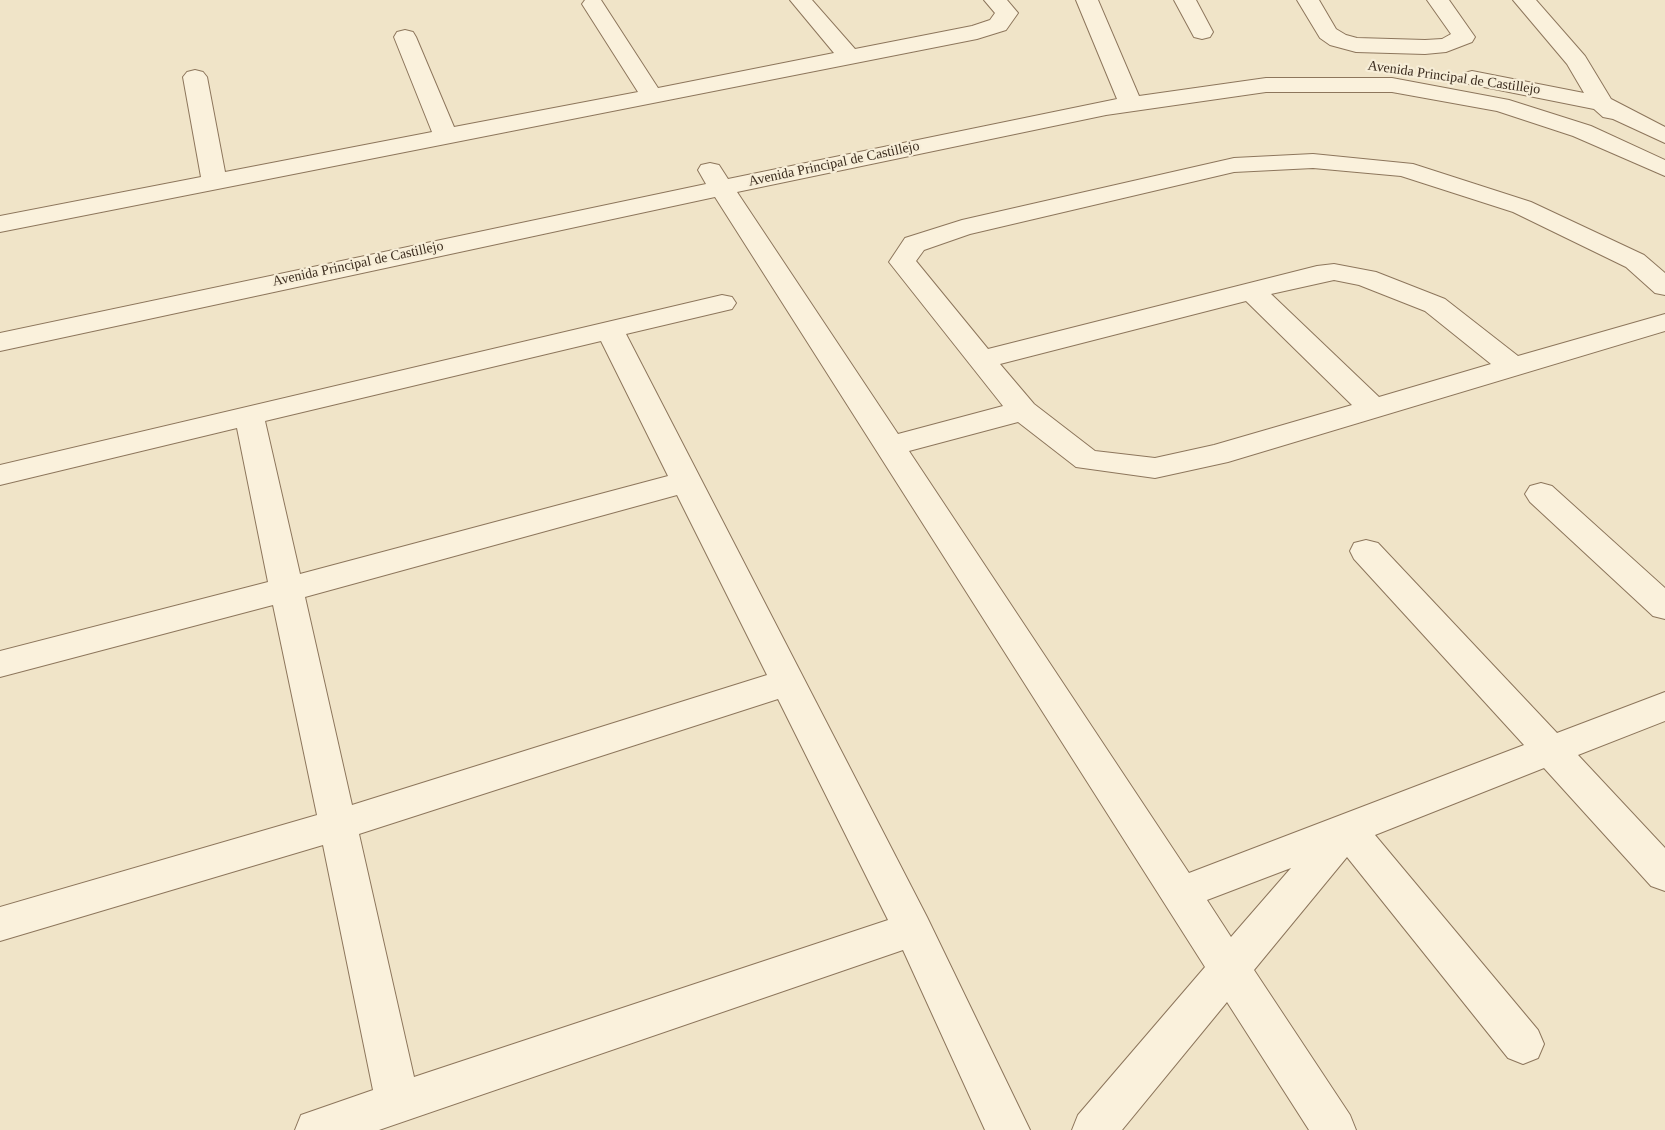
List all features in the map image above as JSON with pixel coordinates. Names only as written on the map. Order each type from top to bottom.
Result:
[{"type":"street","points":[[801,0],[849,57]]},
{"type":"street","points":[[0,224],[977,32],[998,25],[1007,13],[995,0]]},
{"type":"street","points":[[1087,0],[1127,94]]},
{"type":"street","points":[[1185,0],[1202,32]]},
{"type":"street","points":[[1308,0],[1328,33],[1338,40],[1356,45],[1425,47],[1446,45],[1464,37],[1438,0]]},
{"type":"street","points":[[1524,0],[1576,61],[1602,104],[1665,159]]},
{"type":"street","points":[[593,4],[652,96]]},
{"type":"street","points":[[405,37],[446,136]]},
{"type":"street","name":"Avenida Principal de Castillejo","points":[[0,319],[715,178],[1273,63],[1378,64],[1483,80],[1602,104],[1665,136]]},
{"type":"street","points":[[195,77],[214,182]]},
{"type":"street","name":"Avenida Principal de Castillejo","points":[[1127,94],[1266,85],[1380,85],[1502,105],[1582,131],[1665,169]]},
{"type":"street","points":[[1502,105],[1546,111],[1602,104]]},
{"type":"street","points":[[1665,287],[1635,261],[1522,207],[1404,169],[1313,161],[1234,165],[962,228],[914,244],[902,262],[1023,411],[1087,460],[1155,468],[1216,454],[1665,322]]},
{"type":"street","points":[[715,178],[1334,1130]]},
{"type":"street","name":"Avenida Principal de Castillejo","points":[[0,342],[715,178]]},
{"type":"street","points":[[982,360],[1334,272],[1366,278],[1435,305],[1513,367]]},
{"type":"street","points":[[1252,291],[1373,408]]},
{"type":"street","points":[[0,475],[610,332],[722,303]]},
{"type":"street","points":[[610,332],[913,929],[1008,1130]]},
{"type":"street","points":[[889,446],[1023,411]]},
{"type":"street","points":[[249,416],[398,1103]]},
{"type":"street","points":[[0,664],[286,590],[686,482]]},
{"type":"street","points":[[1541,494],[1665,607]]},
{"type":"street","points":[[1366,551],[1665,874]]},
{"type":"street","points":[[0,924],[337,825],[788,682]]},
{"type":"street","points":[[1182,893],[1665,706]]},
{"type":"street","points":[[1094,1130],[1347,829]]},
{"type":"street","points":[[1347,829],[1523,1044]]},
{"type":"street","points":[[317,1130],[913,929]]}]
